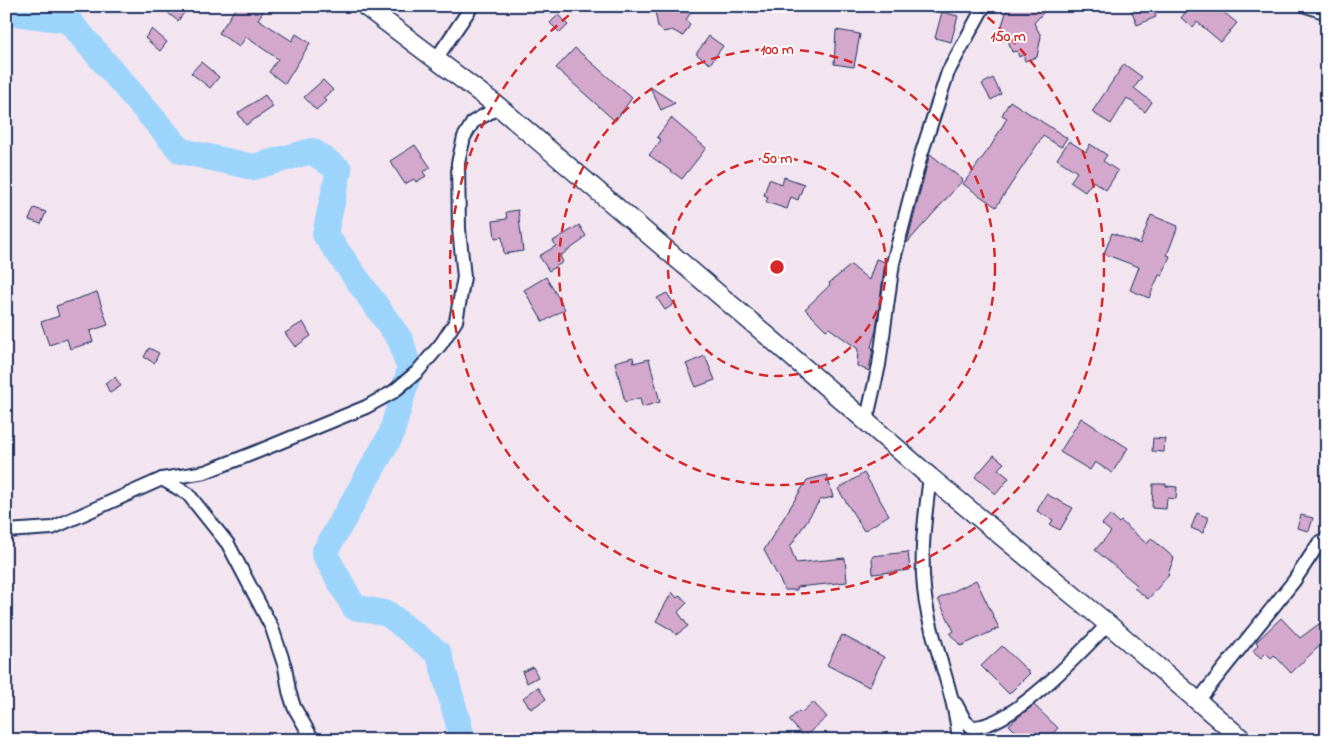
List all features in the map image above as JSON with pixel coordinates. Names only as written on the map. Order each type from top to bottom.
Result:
[{"type":"main road","points":[[366,6],[499,107],[930,477],[1108,624],[1242,740]]},
{"type":"street","points":[[436,59],[472,6]]},
{"type":"street","points":[[866,422],[879,365],[893,263],[921,155],[948,72],[984,6]]},
{"type":"street","points":[[1306,6],[1327,13]]},
{"type":"street","points":[[6,531],[52,528],[162,479],[205,472],[366,407],[393,392],[417,372],[441,344],[456,321],[464,277],[459,229],[458,163],[464,137],[473,122],[499,107]]},
{"type":"street","points":[[930,477],[924,524],[924,589],[929,621],[948,687],[959,740]]},
{"type":"street","points":[[162,479],[188,494],[228,544],[272,628],[285,667],[294,707],[313,740]]},
{"type":"street","points":[[1197,702],[1294,581],[1319,543],[1327,538]]},
{"type":"street","points":[[948,687],[965,720],[972,727],[982,728],[996,722],[1023,704],[1077,657],[1108,624]]},
{"type":"building","points":[[173,6],[189,6],[178,21],[168,13]]},
{"type":"building","points":[[237,6],[267,6],[258,19],[292,41],[296,34],[310,43],[285,84],[269,72],[278,59],[246,37],[239,47],[219,33]]},
{"type":"building","points":[[654,6],[695,6],[686,20],[690,25],[683,36],[672,30],[664,32],[658,27]]},
{"type":"building","points":[[1008,6],[1049,6],[1034,23],[1041,36],[1037,57],[1025,61],[1023,55],[1019,57],[1017,51],[1012,52],[1008,40],[1003,41],[1000,32]]},
{"type":"building","points":[[1130,6],[1151,6],[1156,17],[1137,25]]},
{"type":"building","points":[[1190,6],[1216,6],[1237,23],[1221,42],[1197,22],[1193,27],[1181,18]]},
{"type":"building","points":[[942,12],[958,16],[951,42],[935,38]]},
{"type":"building","points":[[558,15],[568,25],[560,33],[550,23]]},
{"type":"building","points":[[152,29],[167,42],[160,51],[145,38]]},
{"type":"building","points":[[836,30],[860,34],[854,67],[834,64]]},
{"type":"building","points":[[709,36],[723,46],[710,64],[696,54]]},
{"type":"building","points":[[575,48],[632,98],[615,121],[556,68]]},
{"type":"building","points":[[201,62],[219,77],[210,88],[191,73]]},
{"type":"building","points":[[1124,64],[1142,77],[1134,88],[1152,102],[1145,112],[1127,98],[1111,124],[1092,112]]},
{"type":"building","points":[[993,78],[1001,94],[991,100],[982,84]]},
{"type":"building","points":[[323,80],[333,90],[323,98],[326,101],[316,110],[304,97]]},
{"type":"building","points":[[650,87],[675,103],[661,110]]},
{"type":"building","points":[[265,95],[273,107],[246,125],[238,113]]},
{"type":"building","points":[[1010,101],[1067,138],[1061,147],[1043,136],[996,207],[963,184],[991,146],[1007,118],[1002,115]]},
{"type":"building","points":[[671,118],[706,148],[682,179],[649,155],[661,140],[657,137]]},
{"type":"building","points":[[1069,141],[1086,152],[1090,144],[1107,155],[1103,161],[1118,171],[1106,190],[1093,181],[1085,192],[1070,182],[1077,172],[1057,159]]},
{"type":"building","points":[[415,145],[431,168],[423,172],[426,176],[416,182],[414,179],[405,184],[390,161]]},
{"type":"building","points":[[930,154],[963,180],[907,243],[929,157]]},
{"type":"building","points":[[784,177],[804,184],[798,200],[791,197],[787,209],[766,202],[768,197],[764,195],[769,179],[782,184]]},
{"type":"building","points":[[34,208],[46,212],[41,224],[29,220]]},
{"type":"building","points":[[518,210],[523,251],[504,254],[502,237],[495,238],[493,221],[507,219],[506,212]]},
{"type":"building","points":[[1151,215],[1178,226],[1167,255],[1170,256],[1162,276],[1159,275],[1149,298],[1130,290],[1139,267],[1104,254],[1112,233],[1140,244]]},
{"type":"building","points":[[579,225],[586,236],[560,256],[563,262],[549,271],[539,256],[556,246],[553,241]]},
{"type":"building","points":[[876,259],[885,262],[876,330],[871,347],[873,348],[869,371],[857,366],[858,349],[829,328],[826,330],[805,309],[830,285],[829,283],[851,265],[869,280]]},
{"type":"building","points":[[546,277],[565,309],[543,322],[524,290]]},
{"type":"building","points":[[97,292],[108,325],[90,331],[93,342],[70,349],[67,339],[49,345],[41,322],[59,316],[56,306]]},
{"type":"building","points":[[667,293],[674,304],[665,310],[657,298]]},
{"type":"building","points":[[303,322],[311,336],[295,347],[285,333]]},
{"type":"building","points":[[149,348],[159,353],[154,363],[144,357]]},
{"type":"building","points":[[705,356],[715,380],[696,387],[686,364]]},
{"type":"building","points":[[633,357],[634,363],[649,359],[660,402],[642,407],[640,398],[625,402],[615,362]]},
{"type":"building","points":[[115,377],[121,386],[110,393],[105,383]]},
{"type":"building","points":[[1081,418],[1128,448],[1112,473],[1095,462],[1090,470],[1060,452]]},
{"type":"building","points":[[1153,438],[1165,439],[1164,452],[1152,451]]},
{"type":"building","points":[[994,455],[1004,463],[998,469],[1009,478],[996,494],[975,477]]},
{"type":"building","points":[[864,473],[889,515],[864,531],[838,489]]},
{"type":"building","points":[[827,475],[833,497],[820,500],[790,547],[796,563],[845,558],[847,582],[797,587],[797,590],[785,590],[764,550],[807,480]]},
{"type":"building","points":[[1153,484],[1166,484],[1166,486],[1177,487],[1176,499],[1167,498],[1166,509],[1152,508]]},
{"type":"building","points":[[1046,494],[1073,508],[1060,530],[1050,525],[1053,520],[1037,511]]},
{"type":"building","points":[[1197,513],[1209,518],[1203,533],[1191,528]]},
{"type":"building","points":[[1110,515],[1119,523],[1121,521],[1147,544],[1151,538],[1174,558],[1169,575],[1148,599],[1134,588],[1137,585],[1095,550],[1111,532],[1102,524]]},
{"type":"building","points":[[1301,515],[1313,518],[1309,531],[1297,528]]},
{"type":"building","points":[[908,552],[910,570],[873,574],[872,556]]},
{"type":"building","points":[[976,580],[999,628],[961,646],[950,634],[954,631],[938,599]]},
{"type":"building","points":[[672,592],[677,598],[680,595],[687,603],[678,612],[688,626],[676,635],[672,630],[656,621]]},
{"type":"building","points":[[1281,618],[1300,638],[1327,618],[1327,639],[1291,673],[1274,655],[1271,658],[1266,653],[1261,658],[1253,651],[1258,645],[1256,642]]},
{"type":"building","points":[[842,635],[884,657],[869,687],[827,665]]},
{"type":"building","points":[[1002,646],[1030,673],[1009,694],[981,666]]},
{"type":"building","points":[[533,667],[538,677],[527,683],[522,672]]},
{"type":"building","points":[[538,687],[546,699],[531,709],[523,698]]},
{"type":"building","points":[[813,702],[827,717],[804,737],[789,720],[799,711],[801,713]]},
{"type":"building","points":[[1034,705],[1058,728],[1047,740],[1024,740],[1009,725]]},
{"type":"waterway","points":[[6,12],[68,20],[181,151],[253,167],[312,151],[339,170],[325,234],[401,341],[406,359]]},
{"type":"waterway","points":[[409,372],[391,435],[324,553],[354,607],[388,614],[439,654],[463,740]]}]
